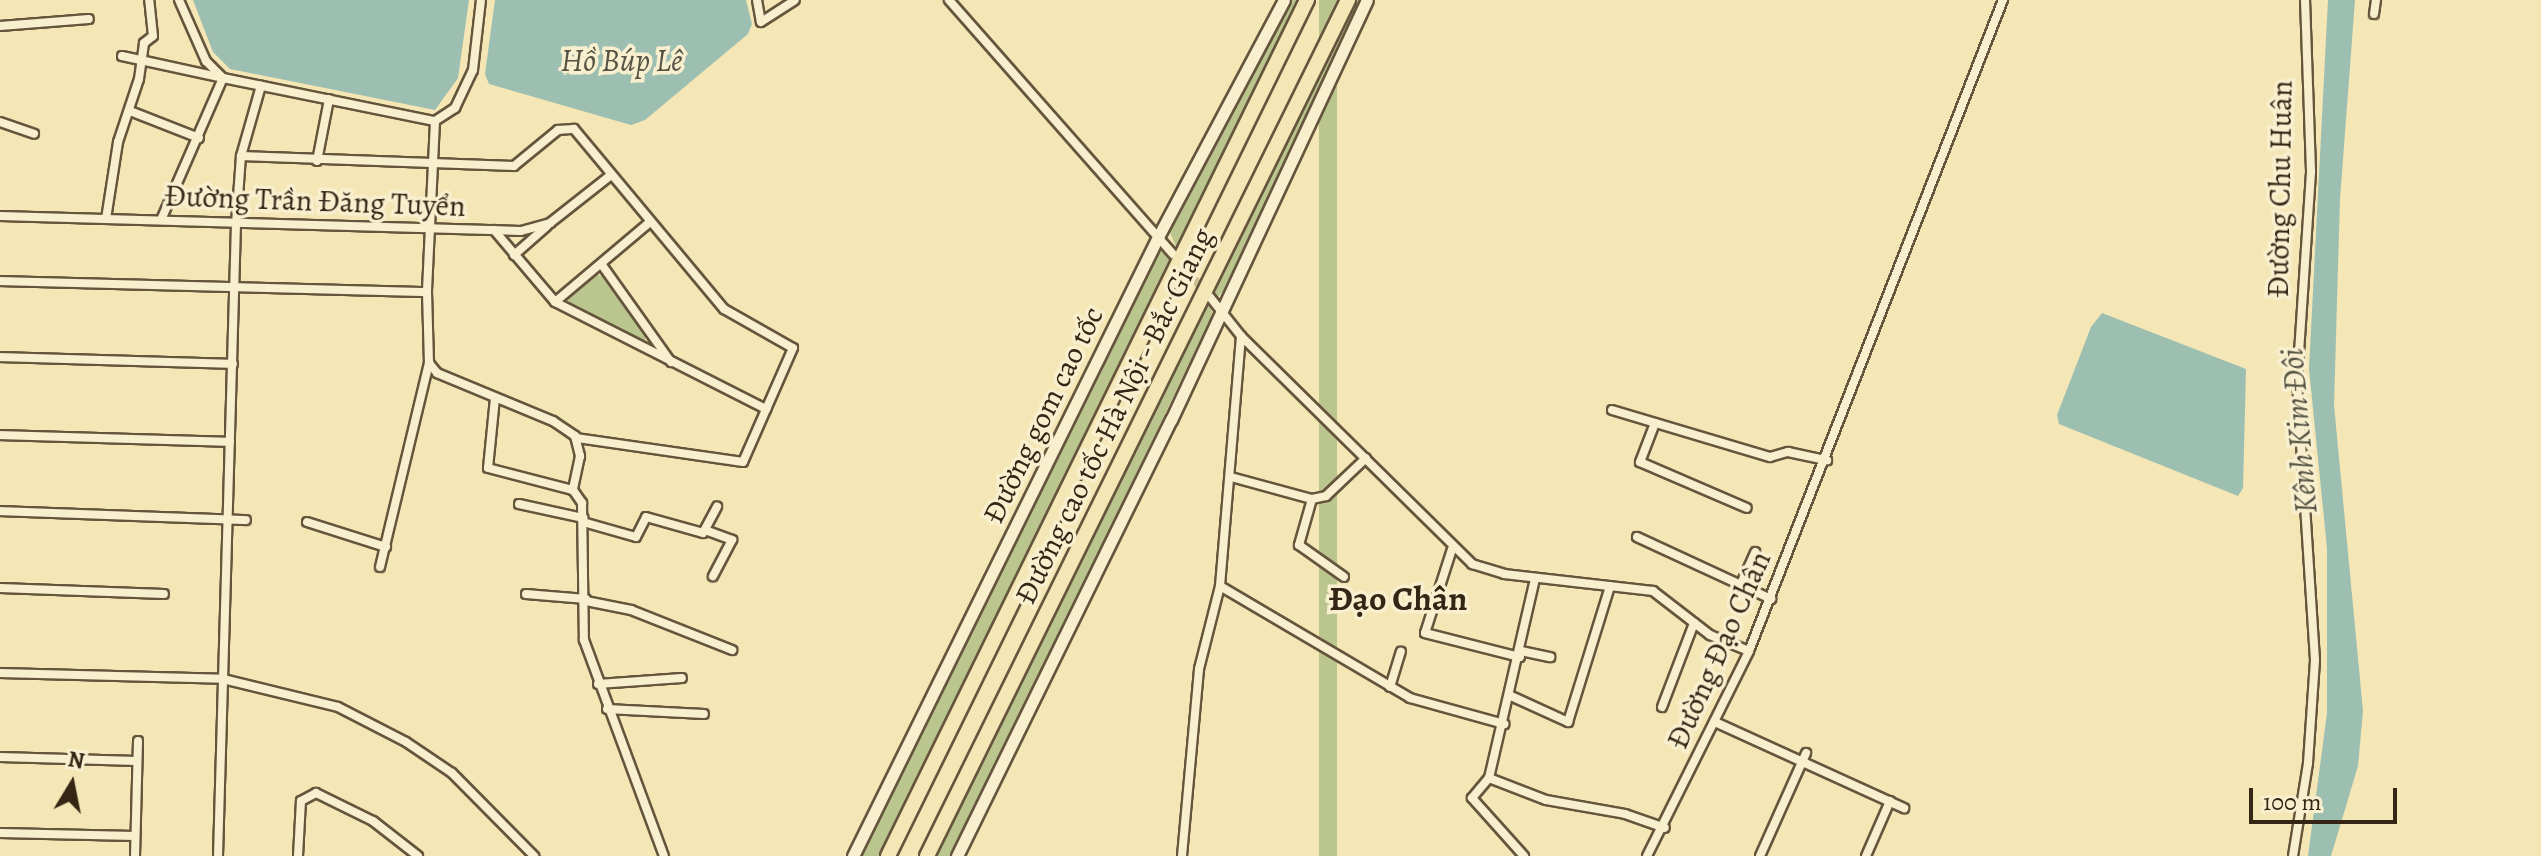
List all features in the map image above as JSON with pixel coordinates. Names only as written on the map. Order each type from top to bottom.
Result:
[{"type":"highway","name":"Đường cao tốc Hà Nội - Bắc Giang","points":[[888,856],[1307,0]]},
{"type":"highway","name":"Đường cao tốc Hà Nội - Bắc Giang","points":[[927,856],[1348,0]]},
{"type":"main road","name":"Đường gom cao tốc","points":[[853,856],[1159,235],[1284,0]]},
{"type":"main road","points":[[957,856],[1367,0]]},
{"type":"street","points":[[106,219],[118,142],[155,26],[149,0]]},
{"type":"street","points":[[179,0],[206,61],[223,78]]},
{"type":"street","points":[[122,56],[435,121],[455,108],[473,70],[481,0]]},
{"type":"street","points":[[757,0],[761,22],[795,0]]},
{"type":"street","points":[[949,0],[1173,254]]},
{"type":"street","name":"Đường Đạo Chân","points":[[1647,856],[1665,828],[1771,599],[2003,0]]},
{"type":"street","name":"Đường Chu Huân","points":[[2293,856],[2308,763],[2315,660],[2297,383],[2311,171],[2305,0]]},
{"type":"street","points":[[2374,14],[2376,0]]},
{"type":"street","points":[[0,26],[89,19]]},
{"type":"street","points":[[161,220],[223,78]]},
{"type":"street","points":[[218,856],[236,224],[241,156],[261,86]]},
{"type":"street","points":[[317,161],[329,99]]},
{"type":"street","points":[[130,111],[199,138]]},
{"type":"street","points":[[380,567],[429,363],[427,292],[435,121]]},
{"type":"street","points":[[0,122],[34,134]]},
{"type":"street","points":[[241,156],[514,166],[568,127],[724,309],[793,348],[743,462],[576,438],[553,421],[437,373],[429,363]]},
{"type":"street","name":"Đường Trần Đăng Tuyển","points":[[0,216],[521,231],[550,223],[611,175]]},
{"type":"street","points":[[555,302],[650,222]]},
{"type":"street","points":[[514,255],[550,223]]},
{"type":"street","points":[[494,230],[555,302],[766,409]]},
{"type":"street","points":[[602,265],[672,364]]},
{"type":"street","points":[[0,281],[427,292]]},
{"type":"street","points":[[1210,297],[1241,336],[1366,458],[1452,549],[1488,571],[1653,591],[1694,623],[1749,651]]},
{"type":"street","points":[[1182,856],[1199,669],[1220,586],[1241,336]]},
{"type":"street","points":[[0,357],[233,364]]},
{"type":"street","points":[[495,398],[488,468],[573,490],[582,503],[586,600],[584,640],[664,856]]},
{"type":"street","points":[[1612,410],[1770,457],[1788,452],[1827,460]]},
{"type":"street","points":[[1655,423],[1640,462],[1747,508]]},
{"type":"street","points":[[0,435],[230,442]]},
{"type":"street","points":[[573,490],[580,456],[576,438]]},
{"type":"street","points":[[1231,477],[1312,499],[1337,488],[1366,458]]},
{"type":"street","points":[[1312,499],[1299,545],[1344,577]]},
{"type":"street","points":[[519,504],[636,537],[646,517],[705,530],[732,540],[713,576]]},
{"type":"street","points":[[705,530],[717,507]]},
{"type":"street","points":[[0,511],[246,520]]},
{"type":"street","points":[[307,522],[386,547]]},
{"type":"street","points":[[1637,537],[1771,599]]},
{"type":"street","points":[[1452,549],[1425,633],[1520,654],[1550,657]]},
{"type":"street","points":[[1741,584],[1755,552]]},
{"type":"street","points":[[1524,856],[1472,798],[1489,778],[1511,696],[1535,578]]},
{"type":"street","points":[[1220,586],[1390,687],[1504,724]]},
{"type":"street","points":[[1511,696],[1568,722],[1610,586]]},
{"type":"street","points":[[0,588],[164,594]]},
{"type":"street","points":[[526,594],[586,600],[631,610],[732,650]]},
{"type":"street","points":[[1662,707],[1694,623]]},
{"type":"street","points":[[1390,687],[1401,652]]},
{"type":"street","points":[[0,673],[223,679],[338,707],[406,742],[477,795],[534,856]]},
{"type":"street","points":[[598,684],[682,678]]},
{"type":"street","points":[[607,709],[704,714]]},
{"type":"street","points":[[1715,722],[1804,757],[1904,808]]},
{"type":"street","points":[[135,856],[138,741]]},
{"type":"street","points":[[0,757],[137,761]]},
{"type":"street","points":[[1760,856],[1804,757]]},
{"type":"street","points":[[1489,778],[1546,800],[1625,814],[1665,828]]},
{"type":"street","points":[[298,856],[301,801],[316,793],[373,821],[418,856]]},
{"type":"street","points":[[1866,856],[1890,801]]},
{"type":"street","points":[[0,833],[135,836]]},
{"type":"green space","points":[[1290,0],[1299,0],[1177,249],[1168,228]]},
{"type":"green space","points":[[1319,0],[1337,0],[1337,856],[1319,856]]},
{"type":"green space","points":[[1353,0],[1361,0],[1225,288],[1219,296],[1212,294]]},
{"type":"green space","points":[[1159,250],[1171,261],[880,856],[861,856]]},
{"type":"green space","points":[[594,274],[602,276],[646,333],[645,341],[568,304],[569,296]]},
{"type":"green space","points":[[1206,299],[1213,314],[1081,589],[951,856],[935,856]]},
{"type":"water","points":[[193,0],[469,0],[458,78],[435,110],[230,69],[213,52]]},
{"type":"water","name":"Hồ Búp Lê","points":[[495,0],[746,0],[752,24],[748,34],[645,120],[631,125],[489,84],[485,74]]},
{"type":"water","points":[[2328,0],[2355,0],[2340,199],[2334,405],[2363,711],[2358,766],[2331,856],[2308,856],[2327,713],[2327,548],[2309,369]]},
{"type":"water","points":[[2102,313],[2246,369],[2243,488],[2238,496],[2059,424],[2057,415],[2091,327]]},
{"type":"tunnel","points":[[1179,261],[1206,293]]},
{"type":"district","name":"Đạo Chân","points":[[1398,599]]},
{"type":"water label","name":"Kênh Kim Đôi","points":[[2299,431]]}]
